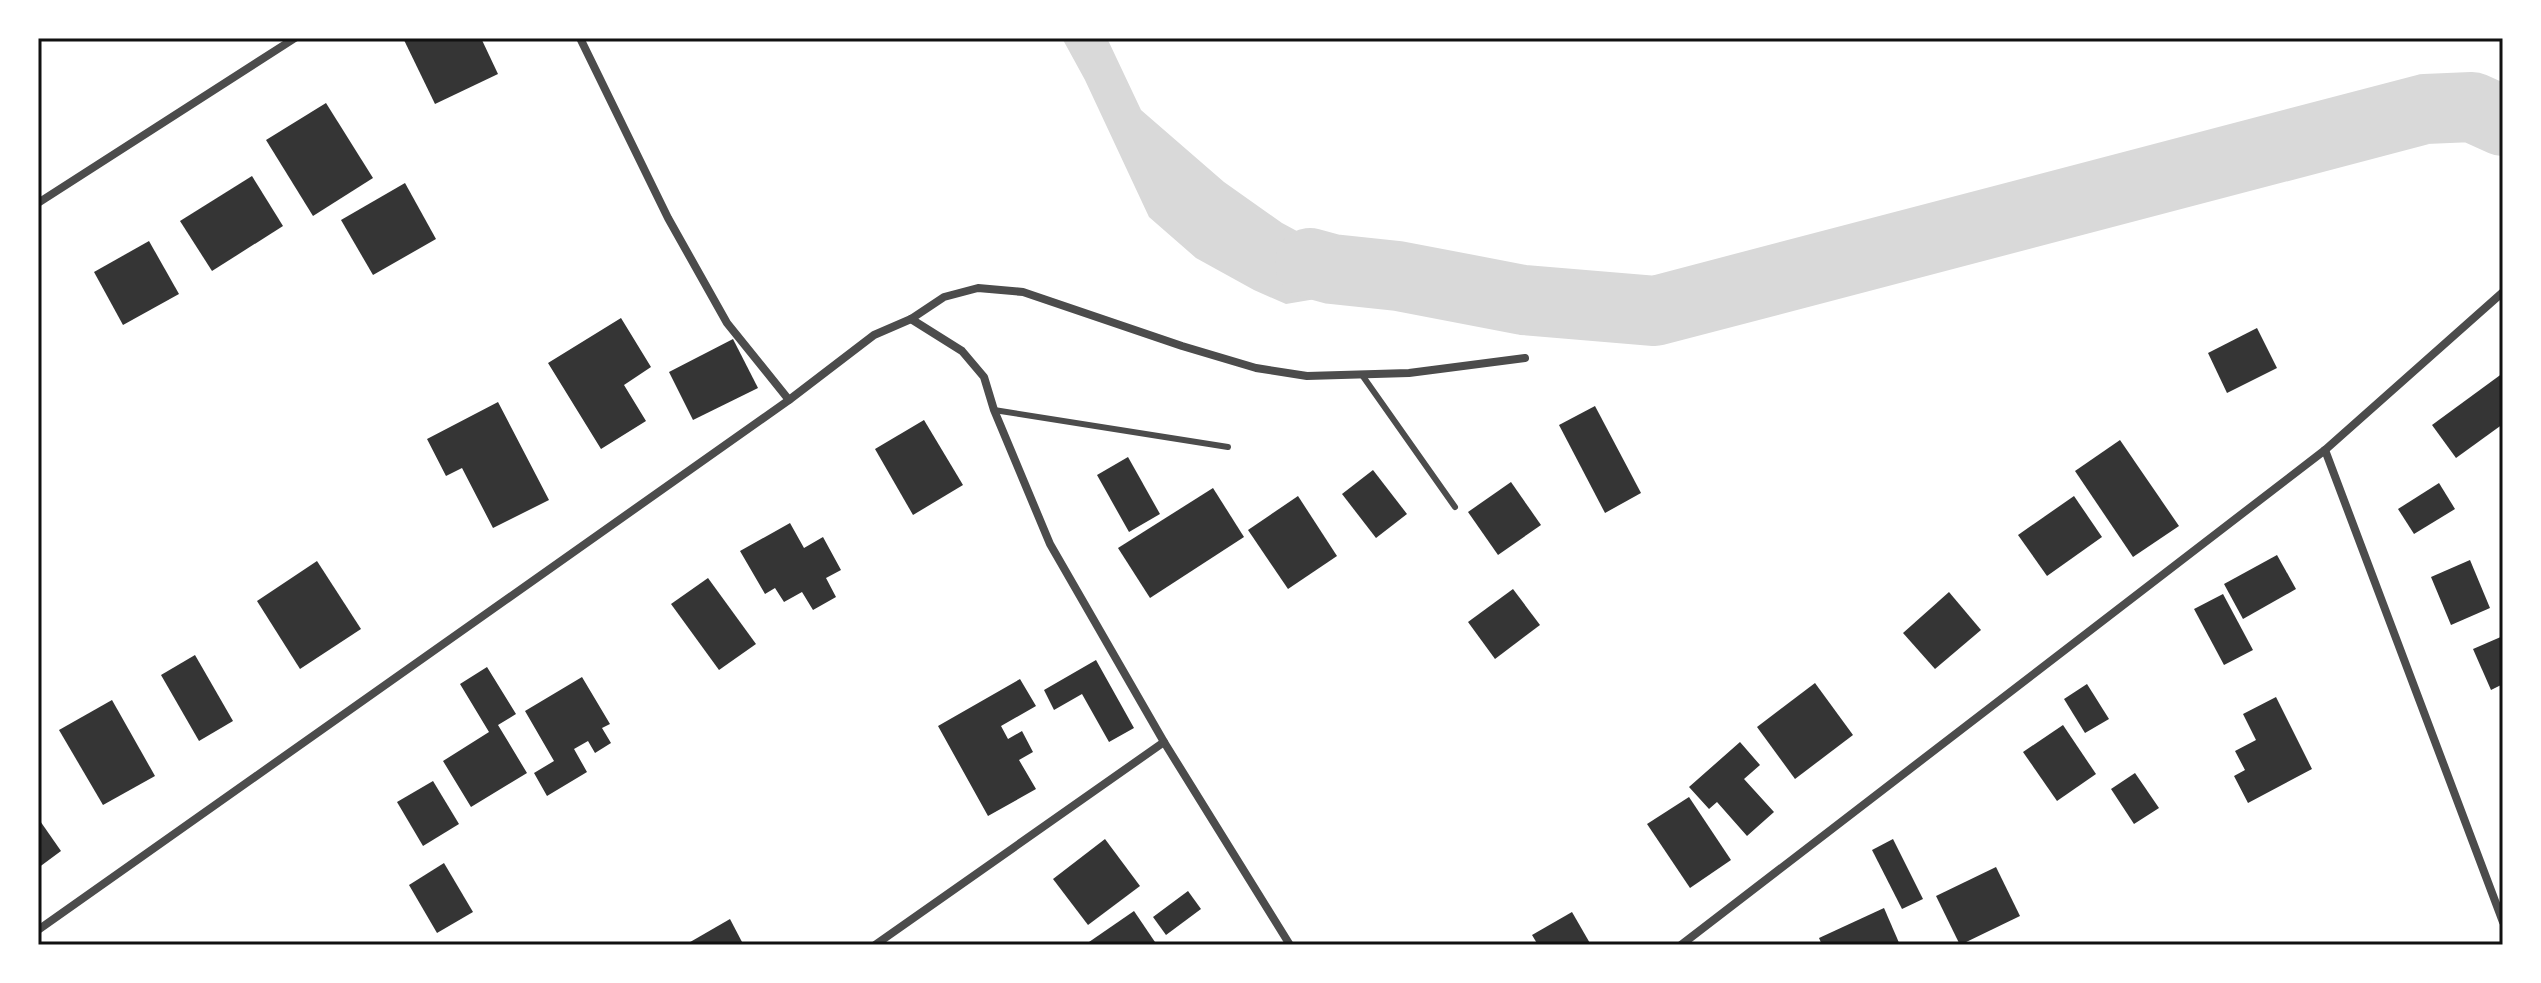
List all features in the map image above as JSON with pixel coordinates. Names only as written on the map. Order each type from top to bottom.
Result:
[{"type":"street","points":[[38,203],[295,38]]},
{"type":"street","points":[[580,38],[668,218],[727,323],[789,400]]},
{"type":"street","points":[[38,930],[789,400],[874,335],[911,319],[944,297],[978,288],[1023,292],[1256,368],[1307,376],[1409,373],[1525,358]]},
{"type":"street","points":[[1681,945],[2325,450],[2503,292]]},
{"type":"street","points":[[911,319],[962,351],[984,377],[994,410],[1050,544],[1164,742],[1290,945]]},
{"type":"street","points":[[2325,450],[2503,922]]},
{"type":"street","points":[[875,945],[1164,742]]},
{"type":"lane","points":[[1362,375],[1455,507]]},
{"type":"lane","points":[[994,410],[1228,447]]},
{"type":"shaded area","points":[[1062,38],[1107,38],[1141,110],[1224,182],[1282,223],[1334,251],[1390,261],[1406,277],[1381,288],[1286,304],[1196,258],[1149,217]]},
{"type":"building","points":[[403,38],[481,38],[498,74],[435,104]]},
{"type":"building","points":[[326,103],[373,178],[313,216],[266,140]]},
{"type":"building","points":[[252,176],[283,226],[212,271],[180,221]]},
{"type":"building","points":[[405,183],[436,239],[373,275],[341,220]]},
{"type":"building","points":[[149,241],[179,294],[123,325],[94,272]]},
{"type":"building","points":[[621,318],[651,367],[624,385],[646,421],[601,449],[548,363]]},
{"type":"building","points":[[2257,328],[2277,368],[2227,393],[2208,353]]},
{"type":"building","points":[[733,339],[758,388],[693,420],[669,372]]},
{"type":"building","points":[[2503,373],[2503,424],[2456,458],[2432,425]]},
{"type":"building","points":[[498,402],[549,500],[493,528],[462,468],[446,476],[427,439]]},
{"type":"building","points":[[1595,406],[1641,493],[1605,513],[1559,425]]},
{"type":"building","points":[[924,420],[963,485],[913,515],[875,449]]},
{"type":"building","points":[[2120,440],[2179,526],[2133,557],[2075,471]]},
{"type":"building","points":[[1128,457],[1160,514],[1129,532],[1097,475]]},
{"type":"building","points":[[1373,470],[1407,514],[1376,538],[1342,494]]},
{"type":"building","points":[[1511,482],[1541,525],[1498,555],[1468,512]]},
{"type":"building","points":[[2439,483],[2455,509],[2414,534],[2398,509]]},
{"type":"building","points":[[1213,488],[1244,537],[1150,598],[1118,548]]},
{"type":"building","points":[[1298,496],[1337,556],[1288,589],[1248,530]]},
{"type":"building","points":[[2074,496],[2102,537],[2047,576],[2018,535]]},
{"type":"building","points":[[790,523],[804,548],[823,537],[841,570],[826,578],[836,597],[813,610],[802,592],[784,602],[775,588],[765,594],[740,551]]},
{"type":"building","points":[[2277,555],[2296,589],[2243,619],[2224,584]]},
{"type":"building","points":[[2470,560],[2490,608],[2451,625],[2431,577]]},
{"type":"building","points":[[317,561],[361,629],[300,669],[257,601]]},
{"type":"building","points":[[708,578],[756,644],[719,670],[671,604]]},
{"type":"building","points":[[1513,589],[1540,625],[1495,659],[1468,622]]},
{"type":"building","points":[[1949,592],[1981,630],[1935,669],[1903,633]]},
{"type":"building","points":[[2223,594],[2253,650],[2224,665],[2194,609]]},
{"type":"building","points":[[2503,636],[2503,684],[2491,690],[2473,649]]},
{"type":"building","points":[[195,655],[233,721],[199,741],[161,675]]},
{"type":"building","points":[[1096,660],[1134,728],[1109,742],[1082,694],[1054,710],[1044,690]]},
{"type":"building","points":[[487,667],[516,714],[498,725],[527,773],[471,807],[443,761],[489,732],[460,684]]},
{"type":"building","points":[[582,677],[610,724],[602,728],[611,743],[595,753],[588,741],[574,749],[587,772],[547,796],[534,773],[554,761],[525,711]]},
{"type":"building","points":[[1020,679],[1036,706],[1001,726],[1008,739],[1022,731],[1033,752],[1019,760],[1036,789],[988,816],[938,726]]},
{"type":"building","points":[[1815,683],[1853,735],[1795,779],[1757,727]]},
{"type":"building","points":[[2087,684],[2109,719],[2085,733],[2064,699]]},
{"type":"building","points":[[2276,697],[2312,769],[2248,803],[2234,776],[2245,770],[2235,751],[2256,740],[2243,714]]},
{"type":"building","points":[[112,700],[155,776],[103,805],[59,730]]},
{"type":"building","points":[[2063,725],[2096,774],[2057,801],[2023,752]]},
{"type":"building","points":[[1740,742],[1760,765],[1744,779],[1774,812],[1747,836],[1717,802],[1709,809],[1689,787]]},
{"type":"building","points":[[2135,773],[2159,808],[2134,824],[2111,789]]},
{"type":"building","points":[[433,781],[459,824],[423,846],[397,802]]},
{"type":"building","points":[[1689,797],[1731,860],[1690,888],[1647,824]]},
{"type":"building","points":[[38,818],[61,851],[38,868]]},
{"type":"building","points":[[1105,839],[1140,886],[1088,925],[1053,879]]},
{"type":"building","points":[[1893,839],[1923,899],[1902,909],[1872,850]]},
{"type":"building","points":[[444,863],[473,912],[437,933],[409,885]]},
{"type":"building","points":[[1996,867],[2020,916],[1960,945],[1936,896]]},
{"type":"building","points":[[1188,891],[1201,909],[1166,935],[1153,917]]},
{"type":"building","points":[[1884,908],[1900,945],[1822,945],[1819,938]]},
{"type":"building","points":[[1134,911],[1157,945],[1091,945],[1089,942]]},
{"type":"building","points":[[1572,912],[1591,945],[1538,945],[1532,935]]},
{"type":"building","points":[[730,919],[742,942],[736,945],[685,945]]},
{"type":"waterway","points":[[1310,263],[1523,300],[1655,311],[2425,109],[2472,107],[2503,121]]}]
